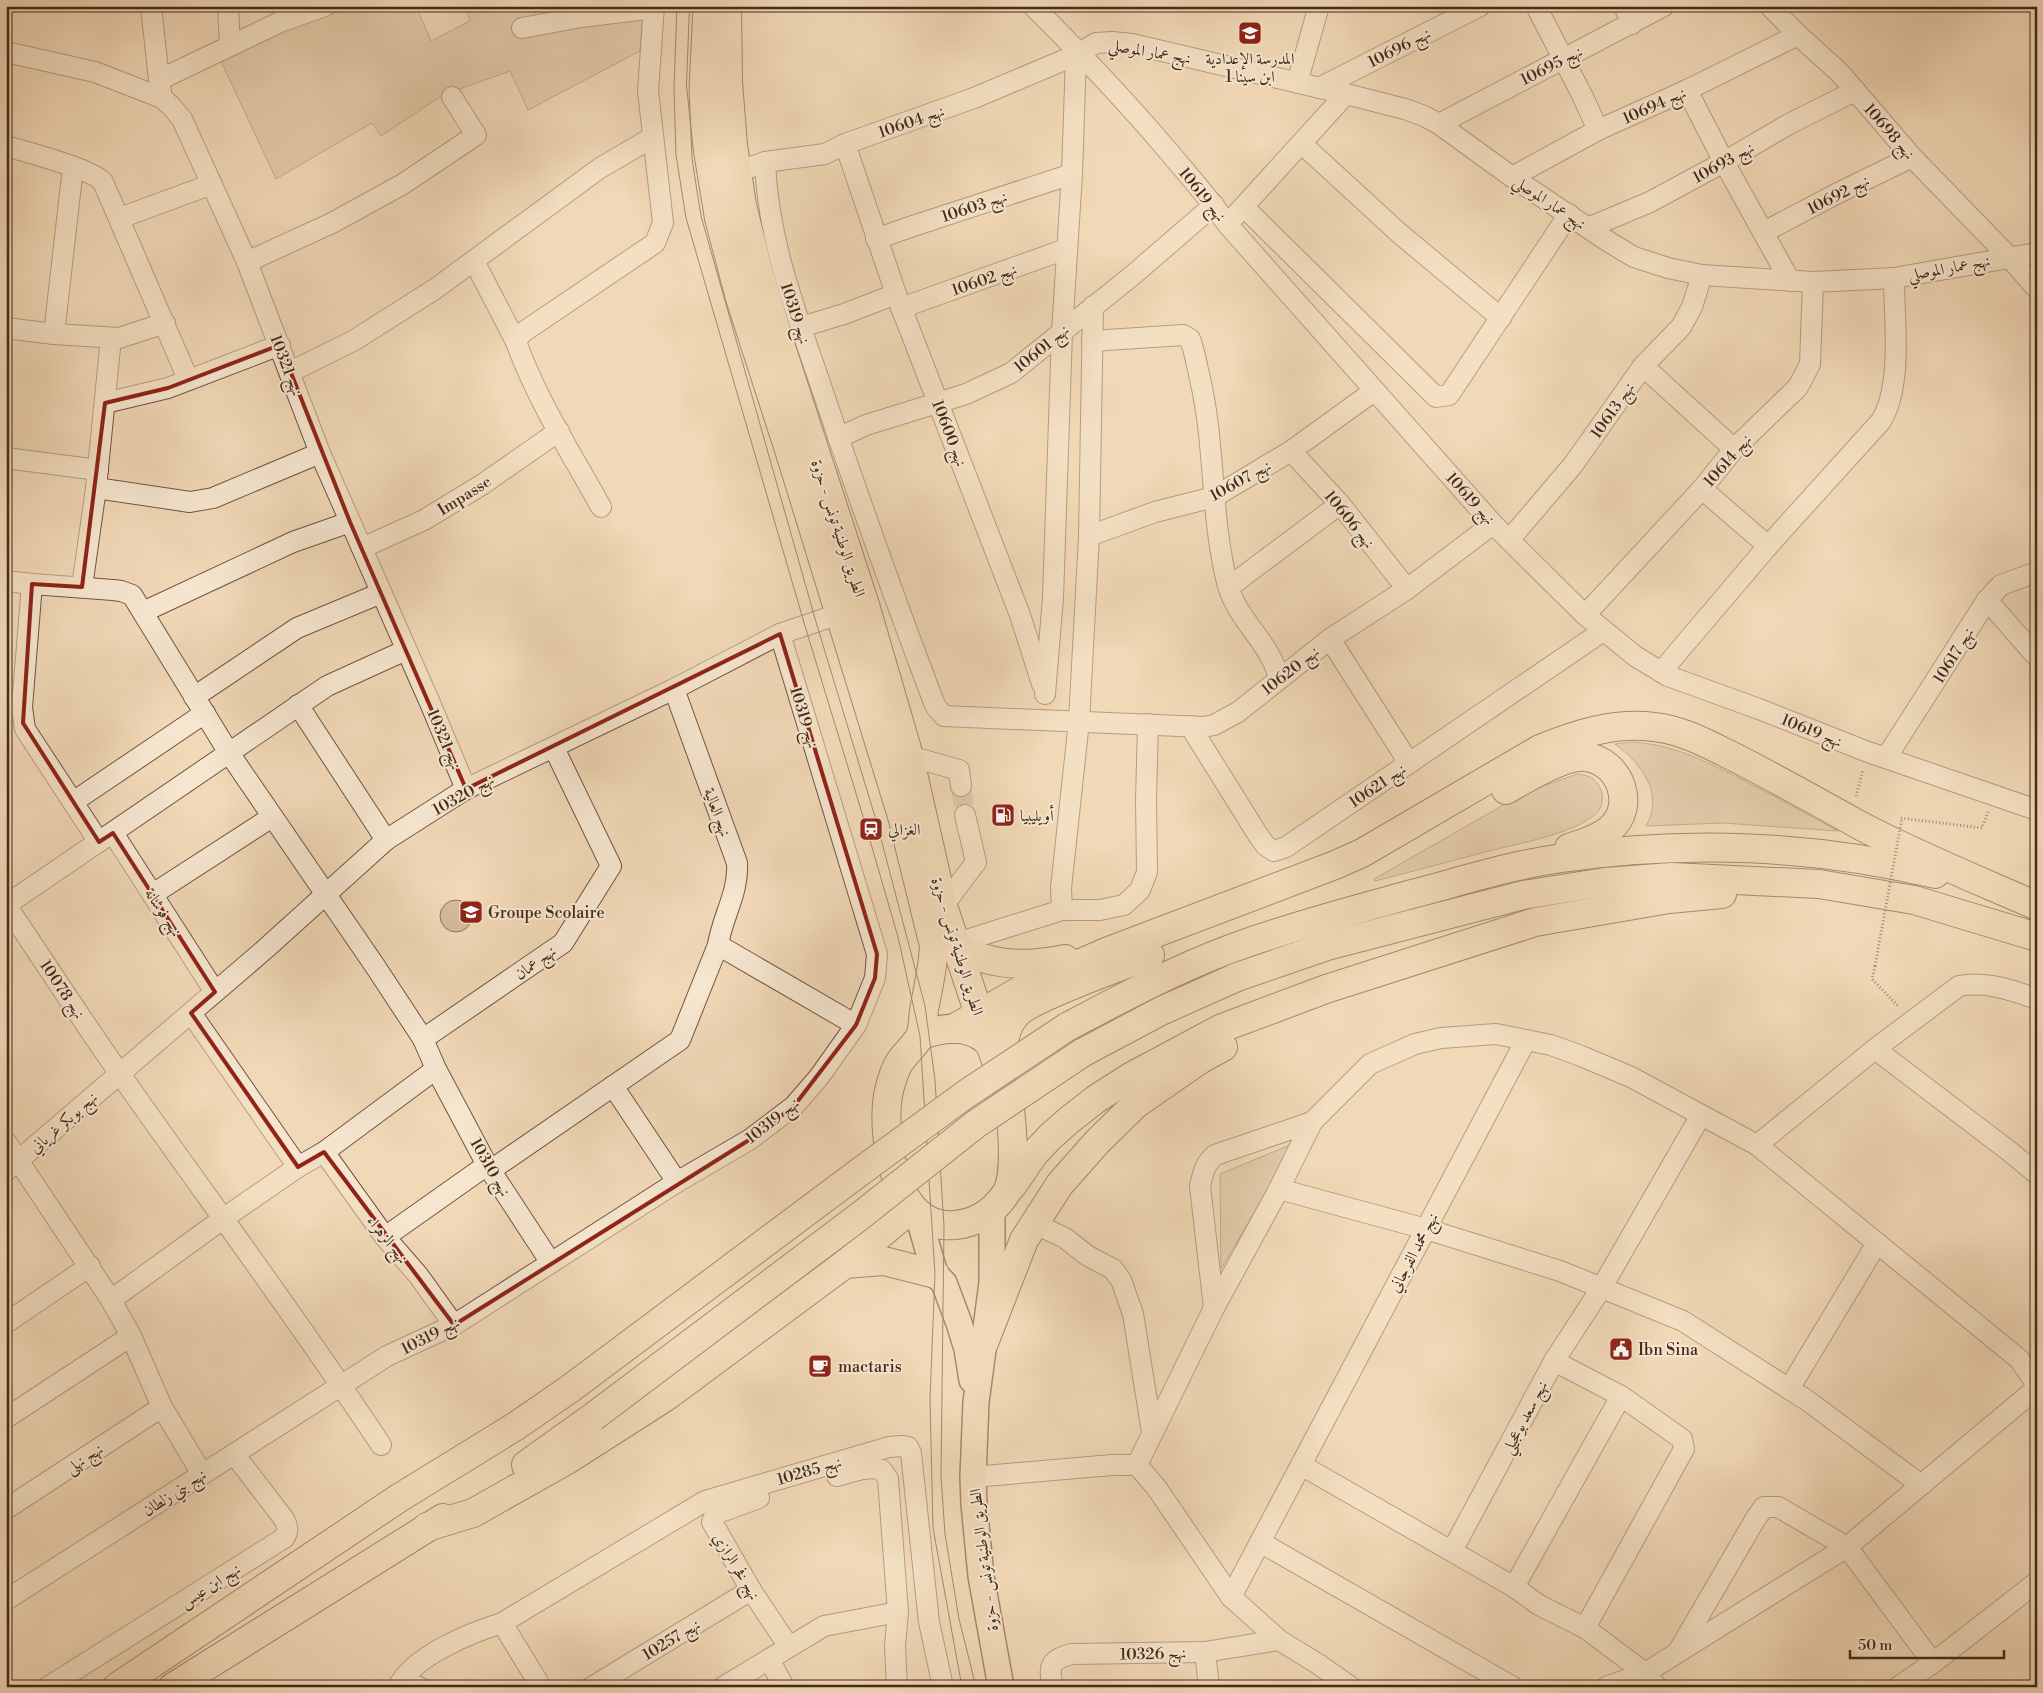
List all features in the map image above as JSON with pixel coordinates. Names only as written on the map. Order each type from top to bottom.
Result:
[{"type":"highway","name":"الطريق الوطنية تونس - حزوة","points":[[704,6],[701,85],[708,151],[719,218],[740,298],[852,610],[909,756],[943,906],[954,944],[989,1043]]},
{"type":"highway","name":"الطريق الوطنية تونس - حزوة","points":[[727,6],[728,82],[742,204],[758,270],[785,359],[852,610],[934,946],[934,963],[920,1036]]},
{"type":"highway","points":[[1819,884],[1669,899],[1534,922],[1326,989],[1222,1028],[1132,1076],[1096,1099],[1062,1126],[1034,1154],[999,1202],[978,1220],[944,1226],[915,1211],[903,1192],[894,1170],[886,1139],[888,1094],[899,1062],[920,1036],[952,1028],[979,1015],[1028,986],[1106,952],[1362,853],[1540,749],[1571,736],[1600,729],[1632,726],[1677,731],[1807,794],[1862,826],[2037,906]]},
{"type":"highway","points":[[1002,1077],[1004,1043],[1009,1024],[1016,1014],[1036,1002],[1186,940],[1353,876],[1519,782],[1560,762],[1573,757],[1586,756],[1610,767],[1620,783],[1624,803],[1620,817],[1611,829],[1599,837],[1523,865]]},
{"type":"highway","points":[[117,1687],[399,1498],[516,1426],[571,1388],[966,1094],[1067,1028],[1146,986],[1229,950],[1318,920],[1523,865],[1561,858],[1655,848],[1718,847],[1831,854],[1894,864],[1940,875],[2037,906]]},
{"type":"highway","points":[[173,1687],[427,1527],[490,1490],[593,1418],[860,1216],[976,1124],[1082,1053],[1161,1011],[1237,978],[1326,946],[1523,895],[1605,882],[1672,877],[1819,884],[1914,900],[2037,937]]},
{"type":"highway","points":[[954,944],[967,953],[984,960],[1030,965],[1106,952]]},
{"type":"highway","points":[[984,1343],[1024,1240],[1060,1184],[1098,1141],[1136,1104],[1201,1059],[1326,989]]},
{"type":"highway","points":[[952,1028],[976,1033],[989,1043],[1006,1086],[1013,1156],[999,1202]]},
{"type":"highway","points":[[427,1527],[474,1513],[575,1454],[667,1396],[915,1211]]},
{"type":"highway","points":[[845,1264],[884,1261],[936,1274]]},
{"type":"main road","name":"الطريق الوطنية تونس - حزوة","points":[[999,1202],[992,1283],[976,1402],[973,1477],[981,1576],[1001,1687]]},
{"type":"main road","name":"الطريق الوطنية تونس - حزوة","points":[[915,1211],[936,1274],[944,1284],[959,1323],[967,1349],[976,1402]]},
{"type":"street","points":[[151,6],[160,89],[230,45],[280,22],[326,6]]},
{"type":"street","points":[[228,6],[230,45]]},
{"type":"street","name":"نهج 10619","points":[[1033,6],[1145,124],[1214,205],[1226,224],[1493,524],[1603,631],[1635,656],[1668,676],[1877,755],[2037,810]]},
{"type":"street","points":[[1297,83],[1320,6]]},
{"type":"street","name":"نهج 10696","points":[[1319,88],[1480,6]]},
{"type":"street","points":[[1536,6],[1598,130]]},
{"type":"street","name":"نهج 10695","points":[[1439,124],[1562,60],[1628,15],[1664,6]]},
{"type":"street","name":"نهج 10698","points":[[1770,6],[1798,36],[1840,73],[1912,158],[2009,257],[2037,289]]},
{"type":"street","points":[[516,342],[522,333],[655,243],[663,224],[648,91],[654,7],[581,17],[522,28]]},
{"type":"street","name":"نهج 10694","points":[[1512,177],[1598,130],[1687,90],[1798,36]]},
{"type":"street","name":"نهج عمار الموصلي","points":[[1078,54],[1096,43],[1132,44],[1405,109],[1439,124],[1512,177],[1634,257],[1648,263],[1702,275],[1812,282],[1894,278],[2037,253]]},
{"type":"street","name":"نهج 10321","points":[[6,52],[96,72],[160,89],[182,119],[247,262],[320,453],[466,790]]},
{"type":"street","points":[[1046,694],[1053,598],[1066,249],[1078,54]]},
{"type":"street","name":"نهج 10604","points":[[737,172],[765,162],[825,154],[845,144],[974,98],[1078,54]]},
{"type":"street","points":[[1687,90],[1724,162],[1790,281]]},
{"type":"street","name":"نهج 10693","points":[[1588,228],[1650,202],[1789,124],[1856,91]]},
{"type":"street","points":[[1226,224],[1244,207],[1346,94]]},
{"type":"street","points":[[247,262],[332,223],[403,184],[476,135],[452,96]]},
{"type":"street","points":[[290,372],[353,341],[435,289],[600,168],[653,137]]},
{"type":"street","name":"نهج 10600","points":[[845,144],[898,301],[1020,616],[1046,694],[1058,720]]},
{"type":"street","points":[[1302,144],[1399,232],[1501,318]]},
{"type":"street","points":[[6,146],[73,167],[93,175],[103,182],[188,380]]},
{"type":"street","name":"نهج 10692","points":[[1764,232],[1836,194],[1912,158]]},
{"type":"street","name":"نهج 10319","points":[[765,162],[766,195],[779,262],[880,561],[936,707],[944,716],[951,718],[1058,720]]},
{"type":"street","points":[[54,334],[73,167]]},
{"type":"street","name":"نهج 10603","points":[[876,239],[1072,174]]},
{"type":"street","points":[[120,218],[212,184]]},
{"type":"street","name":"نهج 10601","points":[[838,438],[866,425],[966,394],[1011,373],[1133,275],[1214,205]]},
{"type":"street","points":[[1244,207],[1436,397],[1448,395],[1569,214]]},
{"type":"street","name":"نهج 10602","points":[[801,327],[898,301],[1066,249]]},
{"type":"street","points":[[474,261],[559,431],[601,507]]},
{"type":"street","name":"نهج 10613","points":[[1510,539],[1573,465],[1643,366],[1681,327],[1692,307],[1702,275]]},
{"type":"street","points":[[1661,672],[1768,546],[1887,411],[1893,388],[1894,278]]},
{"type":"street","name":"نهج 10614","points":[[1585,615],[1702,489],[1734,449],[1798,387],[1807,373],[1810,364],[1812,282]]},
{"type":"street","points":[[1062,910],[1061,888],[1079,721],[1089,536],[1093,306]]},
{"type":"street","points":[[6,328],[111,338],[126,337],[165,323]]},
{"type":"street","points":[[1092,341],[1183,335],[1190,339],[1208,410],[1219,544],[1229,587],[1235,603],[1272,657],[1278,679]]},
{"type":"street","points":[[82,587],[97,479],[111,338]]},
{"type":"street","points":[[105,403],[168,388],[280,345]]},
{"type":"street","points":[[1643,366],[1734,449]]},
{"type":"street","name":"نهج 10607","points":[[1089,536],[1156,512],[1214,497],[1291,451],[1374,391]]},
{"type":"street","name":"Impasse","points":[[362,548],[424,520],[483,484],[559,431]]},
{"type":"street","name":"نهج 10606","points":[[1291,451],[1340,504],[1407,589]]},
{"type":"street","points":[[6,458],[190,502],[214,498],[320,453]]},
{"type":"street","points":[[1702,489],[1768,546]]},
{"type":"street","points":[[1229,587],[1340,504]]},
{"type":"street","points":[[143,612],[285,546],[350,522]]},
{"type":"street","name":"نهج 10620","points":[[1058,720],[1203,727],[1214,725],[1238,712],[1330,639],[1407,589],[1493,524]]},
{"type":"street","name":"نهج 10617","points":[[1877,755],[1987,600],[2000,585],[2037,572]]},
{"type":"street","name":"نهج 10310","points":[[6,581],[121,590],[136,600],[229,753],[423,1039],[436,1069],[489,1168],[551,1263]]},
{"type":"street","name":"نهج فوشانة","points":[[32,584],[22,707],[25,730],[73,802],[153,894],[215,992]]},
{"type":"street","points":[[73,802],[297,628],[381,593]]},
{"type":"street","points":[[1987,600],[2037,657]]},
{"type":"street","name":"نهج 10320","points":[[120,1074],[327,895],[386,840],[466,790],[674,689],[780,634],[852,610]]},
{"type":"street","name":"نهج 10621","points":[[1190,726],[1258,835],[1266,846],[1274,851],[1286,847],[1603,631]]},
{"type":"street","name":"نهج 10319","points":[[342,1385],[387,1356],[454,1325],[677,1182],[749,1140],[794,1106],[819,1077],[856,1025],[875,978],[877,954],[780,634]]},
{"type":"street","points":[[1330,639],[1409,764]]},
{"type":"street","points":[[6,905],[327,686],[406,650]]},
{"type":"street","name":"نهج العالية","points":[[385,1237],[614,1086],[680,1040],[719,941],[738,876],[737,863],[674,689]]},
{"type":"street","points":[[298,706],[386,840]]},
{"type":"street","points":[[954,944],[1062,910],[1100,910],[1124,905],[1140,890],[1147,872],[1148,724]]},
{"type":"street","name":"نهج عمان","points":[[423,1039],[563,943],[611,866],[554,748]]},
{"type":"street","points":[[909,756],[959,770],[961,786]]},
{"type":"street","points":[[943,906],[976,862],[965,815]]},
{"type":"street","points":[[153,894],[272,817]]},
{"type":"street","name":"نهج 10078","points":[[6,905],[120,1074],[342,1385],[381,1445]]},
{"type":"street","points":[[719,941],[856,1025]]},
{"type":"street","points":[[1757,1145],[1875,1049],[1959,986],[1973,983],[1994,985],[2037,999]]},
{"type":"street","points":[[191,1013],[298,1167]]},
{"type":"street","points":[[1137,1466],[1214,1308],[1279,1188],[1312,1122],[1370,1064],[1415,1044],[1441,1038],[1496,1034],[1551,1045],[1631,1078],[1757,1145],[2020,1360],[2037,1386],[1847,1547],[1677,1654],[1651,1680],[1606,1687]]},
{"type":"street","name":"نهج محمد الفرجاني","points":[[1231,1597],[1526,1040]]},
{"type":"street","points":[[1875,1049],[2037,1174]]},
{"type":"street","points":[[111,1300],[224,1218],[298,1167],[324,1152],[436,1069]]},
{"type":"street","name":"نهج بوبكر غرياني","points":[[12,1165],[120,1074]]},
{"type":"street","points":[[614,1086],[677,1182]]},
{"type":"street","name":"نهج سعد بوعجيلي","points":[[1452,1551],[1554,1361],[1602,1287],[1701,1116]]},
{"type":"street","points":[[1214,1308],[1200,1186],[1203,1171],[1208,1161],[1215,1155],[1312,1122]]},
{"type":"street","points":[[6,1142],[12,1165],[90,1266],[111,1300],[131,1336],[162,1407],[202,1474]]},
{"type":"street","name":"نهج الزهراء","points":[[324,1152],[385,1237],[418,1275],[454,1325]]},
{"type":"street","points":[[1279,1188],[1426,1229],[1560,1271],[1683,1321],[1789,1389],[1921,1485]]},
{"type":"street","points":[[1035,1224],[1065,1238],[1088,1256],[1113,1268],[1121,1280],[1133,1314],[1152,1432]]},
{"type":"street","points":[[1789,1389],[1877,1243]]},
{"type":"street","points":[[6,1323],[90,1266]]},
{"type":"street","points":[[6,1418],[131,1336]]},
{"type":"street","points":[[1554,1361],[1621,1396],[1682,1439],[1684,1449],[1585,1628]]},
{"type":"street","name":"نهج بني زلطان","points":[[6,1600],[342,1385]]},
{"type":"street","points":[[1514,1587],[1621,1396]]},
{"type":"street","name":"نهج نهلى","points":[[6,1509],[162,1407]]},
{"type":"street","name":"نهج 10285","points":[[502,1622],[705,1501],[889,1447],[903,1446],[908,1447],[911,1453],[929,1622],[943,1687]]},
{"type":"street","name":"نهج ابن عيس","points":[[48,1687],[284,1538],[288,1526],[284,1519],[234,1454]]},
{"type":"street","points":[[973,1477],[1112,1465],[1137,1466],[1156,1487],[1231,1597],[1279,1640],[1351,1687]]},
{"type":"street","points":[[1301,1465],[1514,1587],[1540,1605],[1585,1628],[1651,1680]]},
{"type":"street","name":"نهج فخر الرازي","points":[[789,1647],[751,1590],[713,1525],[712,1519],[715,1514],[785,1489],[864,1469],[882,1470],[888,1480],[898,1612]]},
{"type":"street","points":[[1677,1654],[1764,1507],[1778,1507],[1847,1547],[1933,1663]]},
{"type":"street","points":[[1260,1542],[1513,1687]]},
{"type":"street","points":[[1898,1687],[1933,1663],[2037,1582]]},
{"type":"street","name":"نهج 10257","points":[[592,1687],[751,1590]]},
{"type":"street","points":[[723,1687],[824,1626],[898,1612],[895,1646],[897,1687]]},
{"type":"street","points":[[408,1686],[403,1676],[448,1644],[502,1622],[541,1687]]},
{"type":"street","name":"نهج 10326","points":[[1053,1687],[1050,1669],[1053,1662],[1060,1657],[1072,1654],[1205,1652],[1279,1640]]},
{"type":"street","points":[[1205,1652],[1209,1687]]},
{"type":"street","points":[[769,1659],[784,1687]]},
{"type":"path","points":[[1854,802],[1877,755]]},
{"type":"path","points":[[1894,815],[1902,818],[1982,828]]},
{"type":"path","points":[[1897,1005],[1872,979],[1902,818]]},
{"type":"highlighted area","points":[[280,345],[350,522],[466,789],[780,634],[877,954],[875,978],[856,1025],[794,1106],[749,1140],[454,1325],[324,1152],[298,1167],[191,1013],[215,992],[113,833],[99,842],[23,723],[32,584],[82,587],[105,403],[168,388]]},
{"type":"shaded area","points":[[356,6],[416,6],[431,41],[470,21],[465,6],[571,6],[574,13],[644,6],[640,51],[528,110],[510,71],[443,95],[381,136],[372,123],[276,179],[219,57],[284,29]]},
{"type":"shaded area","points":[[1633,742],[1662,746],[1700,759],[1838,831],[1723,823],[1646,826],[1653,802],[1647,780],[1633,760],[1615,744]]},
{"type":"shaded area","points":[[1577,774],[1587,776],[1597,783],[1601,790],[1602,802],[1599,810],[1593,816],[1572,828],[1545,837],[1375,881],[1374,879],[1505,804],[1535,789]]},
{"type":"shaded area","points":[[456,900],[462,901],[467,905],[471,910],[471,922],[467,927],[462,931],[456,932],[450,931],[445,927],[441,922],[440,916],[441,910],[445,905],[450,901]]},
{"type":"shaded area","points":[[1295,1143],[1221,1269],[1220,1174]]},
{"type":"tunnel","points":[[961,786],[965,815]]},
{"type":"tram line","points":[[677,6],[674,88],[676,155],[686,218],[898,937],[920,1036],[935,1274],[930,1399],[933,1528],[962,1687]]},
{"type":"tram line","points":[[693,6],[689,89],[692,159],[701,216],[816,622],[876,820],[925,1006],[935,1080],[944,1226],[941,1476],[945,1534],[959,1619],[976,1687]]},
{"type":"place","name":"المدرسة الإعدادية ابن سينا 1","points":[[1250,33]]},
{"type":"place","name":"أويليبيا","points":[[1003,815]]},
{"type":"place","name":"الغزالي","points":[[871,829]]},
{"type":"place","name":"Groupe Scolaire","points":[[471,912]]},
{"type":"place","name":"Ibn Sina","points":[[1621,1349]]},
{"type":"place","name":"mactaris","points":[[820,1366]]}]
